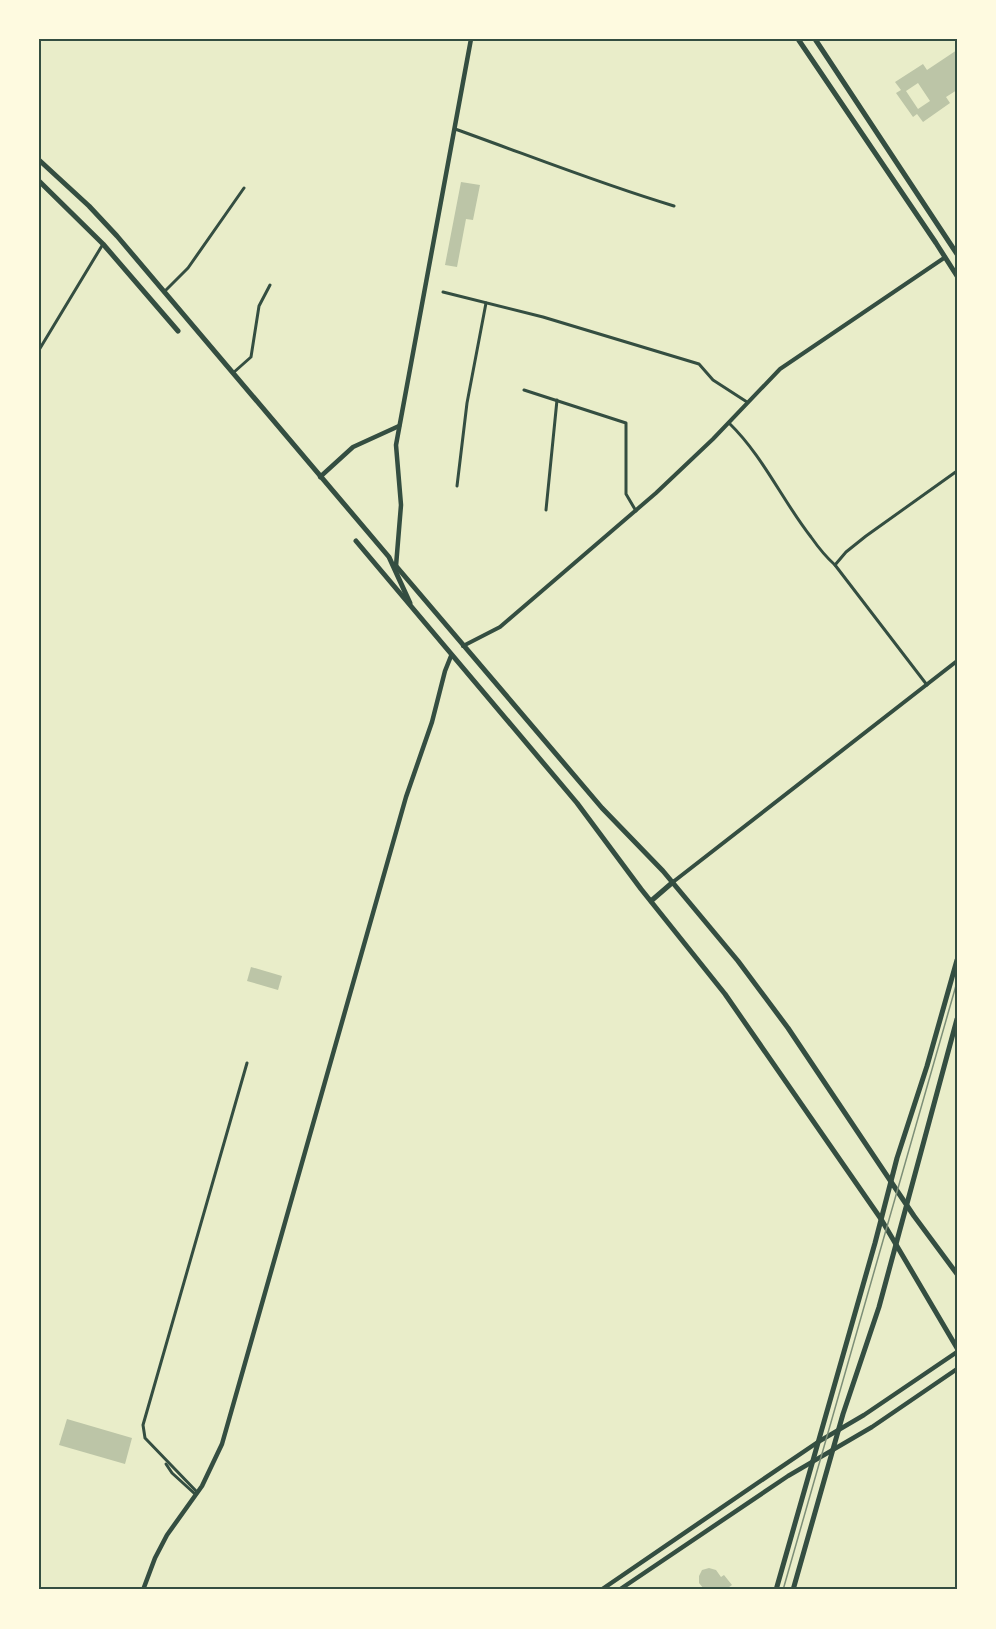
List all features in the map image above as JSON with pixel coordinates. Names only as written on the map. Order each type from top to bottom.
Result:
[{"type":"main road","points":[[471,39],[399,426],[396,456],[401,505],[396,566],[602,808],[673,882],[763,994],[957,1274]]},
{"type":"main road","points":[[798,39],[957,276]]},
{"type":"main road","points":[[815,39],[956,251],[945,258]]},
{"type":"main road","points":[[39,160],[89,206],[389,557],[414,610]]},
{"type":"main road","points":[[39,181],[103,244],[177,331]]},
{"type":"main road","points":[[320,477],[353,447],[399,426]]},
{"type":"main road","points":[[356,541],[577,803],[750,1028],[881,1219],[957,1350],[601,1590]]},
{"type":"main road","points":[[143,1590],[167,1535],[213,1465],[222,1444],[406,797],[432,722],[445,671],[451,656],[463,646]]},
{"type":"main road","points":[[651,900],[673,882]]},
{"type":"main road","points":[[776,1590],[957,960]]},
{"type":"main road","points":[[793,1590],[856,1371],[879,1307],[957,1019]]},
{"type":"main road","points":[[619,1590],[813,1460],[872,1427],[957,1369]]},
{"type":"street","points":[[455,129],[633,194],[674,206]]},
{"type":"street","points":[[164,292],[188,268],[244,188]]},
{"type":"street","points":[[39,350],[103,244]]},
{"type":"street","points":[[463,646],[500,627],[636,510],[729,423],[780,369],[945,258]]},
{"type":"street","points":[[233,373],[251,357],[260,306],[270,285]]},
{"type":"street","points":[[443,292],[551,319],[699,364],[713,380],[747,402]]},
{"type":"street","points":[[457,486],[467,404],[486,303]]},
{"type":"street","points":[[524,390],[626,423],[626,494],[636,510]]},
{"type":"street","points":[[546,510],[557,400]]},
{"type":"street","points":[[729,423],[752,448],[802,526],[835,565],[927,685]]},
{"type":"street","points":[[835,565],[846,552],[957,471]]},
{"type":"street","points":[[673,882],[957,661]]},
{"type":"street","points":[[196,1493],[172,1473],[160,1455],[144,1438],[142,1425],[247,1063]]},
{"type":"building","points":[[957,50],[957,90],[946,97],[950,103],[923,122],[917,114],[913,117],[896,93],[901,90],[895,82],[923,64],[927,70]],"holes":[[[918,83],[930,101],[918,109],[906,91]]]},
{"type":"building","points":[[461,182],[480,185],[473,220],[466,219],[457,267],[445,265]]},
{"type":"building","points":[[251,967],[282,976],[278,990],[247,981]]},
{"type":"building","points":[[67,1419],[132,1438],[125,1464],[59,1445]]},
{"type":"building","points":[[709,1568],[716,1570],[721,1577],[724,1575],[732,1585],[725,1590],[702,1590],[704,1589],[699,1583],[699,1576],[702,1570]]},
{"type":"tram line","points":[[783,1590],[957,982]]}]
